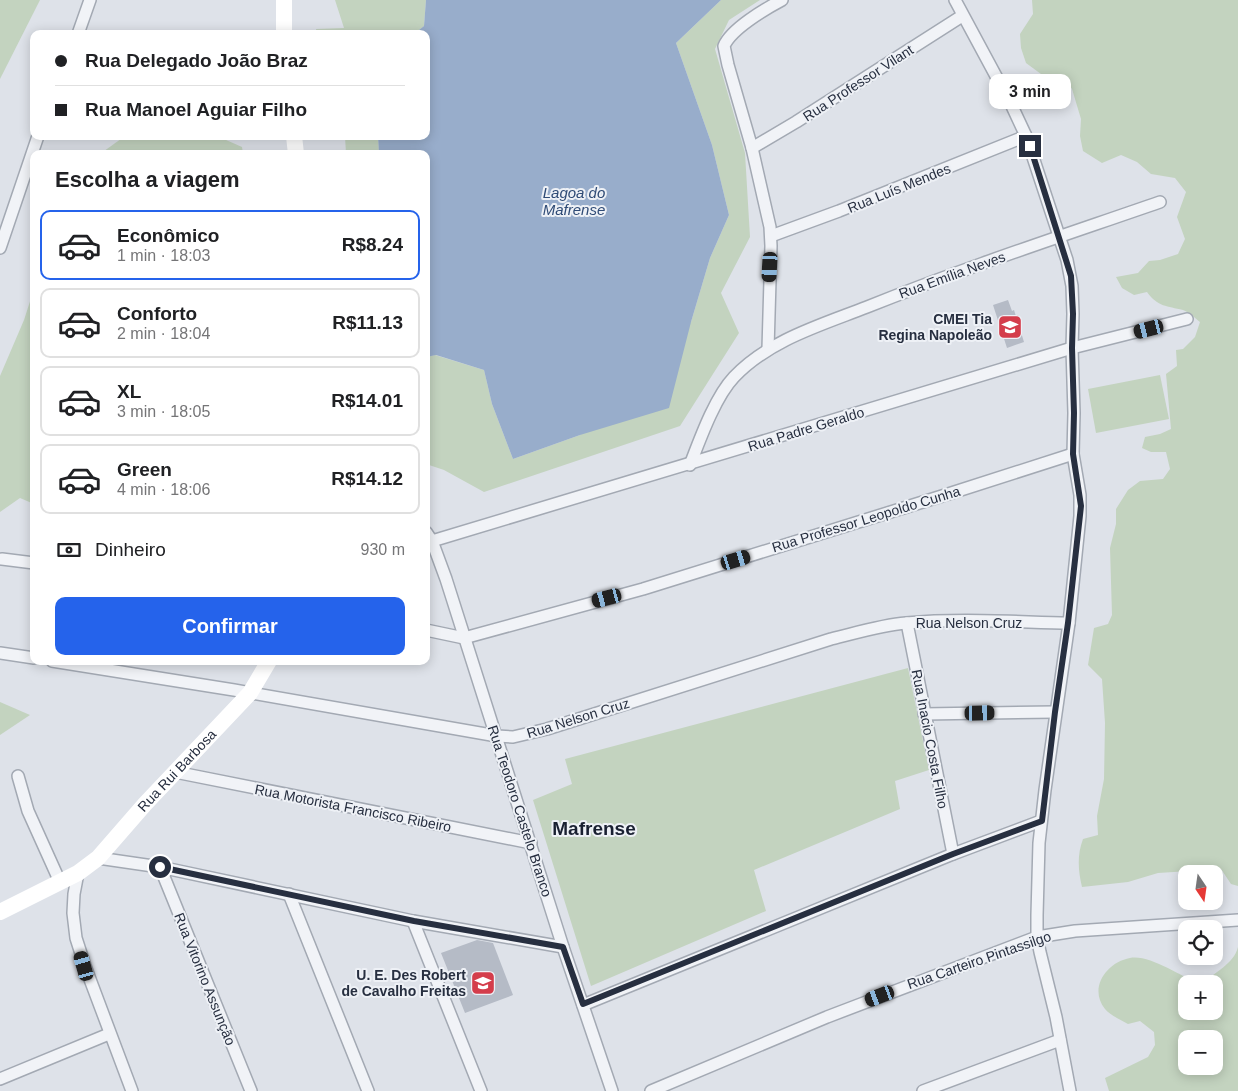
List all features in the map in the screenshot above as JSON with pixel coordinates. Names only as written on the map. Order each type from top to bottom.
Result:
[{"type":"street","points":[[79,30],[90,0]]},
{"type":"street","points":[[284,0],[284,30]]},
{"type":"street","points":[[768,349],[771,236],[752,148],[724,53],[725,43],[752,17],[782,0]]},
{"type":"street","points":[[954,0],[1011,104],[1026,136],[1067,260],[1072,286],[1073,454],[1081,506],[1042,821],[1037,906],[1038,937],[1070,1091]]},
{"type":"street","name":"Rua Professor Vilant","points":[[752,148],[962,16]]},
{"type":"street","name":"Rua Luís Mendes","points":[[771,236],[840,211],[1026,136]]},
{"type":"street","points":[[0,248],[30,160]]},
{"type":"street","name":"Rua Emília Neves","points":[[690,464],[713,413],[733,378],[768,349],[823,324],[916,288],[1058,236],[1160,202]]},
{"type":"street","name":"Rua Padre Geraldo","points":[[430,537],[690,464],[1072,348],[1187,319]]},
{"type":"street","name":"Rua Professor Leopoldo Cunha","points":[[430,631],[464,638],[643,589],[1073,454]]},
{"type":"street","name":"Rua Teodoro Castelo Branco","points":[[430,544],[497,736],[563,947],[612,1091]]},
{"type":"street","points":[[2,559],[30,562]]},
{"type":"street","name":"Rua Nelson Cruz","points":[[77,665],[497,736],[513,737],[534,733],[831,639],[872,629],[907,623],[964,621],[1068,623]]},
{"type":"street","name":"Rua Inacio Costa Filho","points":[[907,623],[953,854]]},
{"type":"street","points":[[0,653],[30,657]]},
{"type":"street","name":"Rua Rui Barbosa","points":[[0,912],[78,873],[98,858],[175,772],[250,693],[267,665]]},
{"type":"street","points":[[924,714],[1055,712]]},
{"type":"street","name":"Rua Motorista Francisco Ribeiro","points":[[175,772],[531,844]]},
{"type":"street","points":[[18,776],[28,811],[60,882]]},
{"type":"street","points":[[583,1004],[953,854],[1042,821]]},
{"type":"street","points":[[98,858],[160,867],[414,921],[563,947]]},
{"type":"street","name":"Rua Vitorino Assunção","points":[[160,867],[251,1091]]},
{"type":"street","points":[[78,873],[73,913],[76,938],[84,966],[132,1091]]},
{"type":"street","points":[[289,894],[368,1091]]},
{"type":"street","name":"Rua Carteiro Pintassilgo","points":[[651,1091],[827,1016],[1038,937],[1055,933],[1238,920]]},
{"type":"street","points":[[414,921],[481,1091]]},
{"type":"street","points":[[0,1079],[109,1034]]},
{"type":"street","points":[[923,1091],[1060,1040]]},
{"type":"green space","points":[[0,0],[40,0],[0,79]]},
{"type":"green space","points":[[335,0],[426,0],[424,26],[419,30],[316,29],[344,28]]},
{"type":"green space","points":[[721,0],[760,0],[729,20],[715,49],[745,153],[750,237],[721,293],[739,333],[680,426],[484,492],[444,470],[430,465],[430,356],[435,355],[484,370],[492,404],[513,459],[580,435],[691,322],[710,258],[729,215],[712,145],[676,43]]},
{"type":"green space","points":[[1032,0],[1238,0],[1238,886],[1231,884],[1223,872],[1223,865],[1178,865],[1178,872],[1158,873],[1128,882],[1082,887],[1079,869],[1080,851],[1083,839],[1098,835],[1097,816],[1104,779],[1105,723],[1102,679],[1088,665],[1094,628],[1108,624],[1112,615],[1110,548],[1116,524],[1116,509],[1128,490],[1140,481],[1163,479],[1170,469],[1166,452],[1151,452],[1142,448],[1145,437],[1160,434],[1171,429],[1166,374],[1177,366],[1176,350],[1183,349],[1195,337],[1200,322],[1185,311],[1167,307],[1155,301],[1147,292],[1134,295],[1122,288],[1116,277],[1138,273],[1149,261],[1160,260],[1178,254],[1185,239],[1177,217],[1186,192],[1175,178],[1151,174],[1137,162],[1121,155],[1102,163],[1083,151],[1080,136],[1081,119],[1072,89],[1065,78],[1050,86],[1041,74],[1026,63],[1021,48],[1020,34],[1033,14]]},
{"type":"green space","points":[[119,140],[226,140],[242,147],[242,150],[106,150]]},
{"type":"green space","points":[[345,140],[378,140],[379,150],[346,150]]},
{"type":"green space","points":[[30,301],[30,502],[20,498],[0,512],[0,376]]},
{"type":"green space","points":[[1160,375],[1169,419],[1096,433],[1088,389]]},
{"type":"green space","points":[[908,668],[929,770],[895,781],[900,809],[754,870],[766,911],[591,986],[533,800],[572,784],[565,759]]},
{"type":"green space","points":[[0,702],[30,715],[0,735]]},
{"type":"green space","points":[[1238,947],[1238,1091],[1109,1091],[1105,1078],[1148,1057],[1155,1045],[1154,1032],[1140,1021],[1128,1024],[1105,1009],[1098,993],[1102,977],[1108,970],[1122,960],[1130,958],[1146,959],[1155,962],[1181,975],[1178,975],[1178,1020],[1223,1020],[1223,975],[1213,975],[1232,958]]},
{"type":"water","name":"Lagoa do Mafrense","points":[[426,0],[721,0],[676,43],[712,145],[729,215],[710,258],[669,408],[580,435],[513,459],[492,404],[484,370],[436,355],[430,356],[430,150],[379,150],[378,140],[430,140],[430,30],[419,30],[424,26]]},
{"type":"building","name":"CMEI Tia Regina Napoleão","points":[[1008,300],[1012,311],[1014,310],[1024,342],[1007,348],[993,305]]},
{"type":"building","points":[[477,940],[493,943],[513,995],[465,1013],[441,953]]},
{"type":"place","name":"CMEI Tia Regina Napoleão","points":[[1010,327]]},
{"type":"place","name":"U. E. Des Robert de Cavalho Freitas","points":[[483,983]]},
{"type":"district","name":"Mafrense","points":[[594,828]]},
{"type":"route","points":[[160,867],[414,921],[563,947],[583,1004],[953,854],[1042,821],[1072,594],[1081,506],[1073,454],[1073,297],[1071,276],[1030,146]]}]
